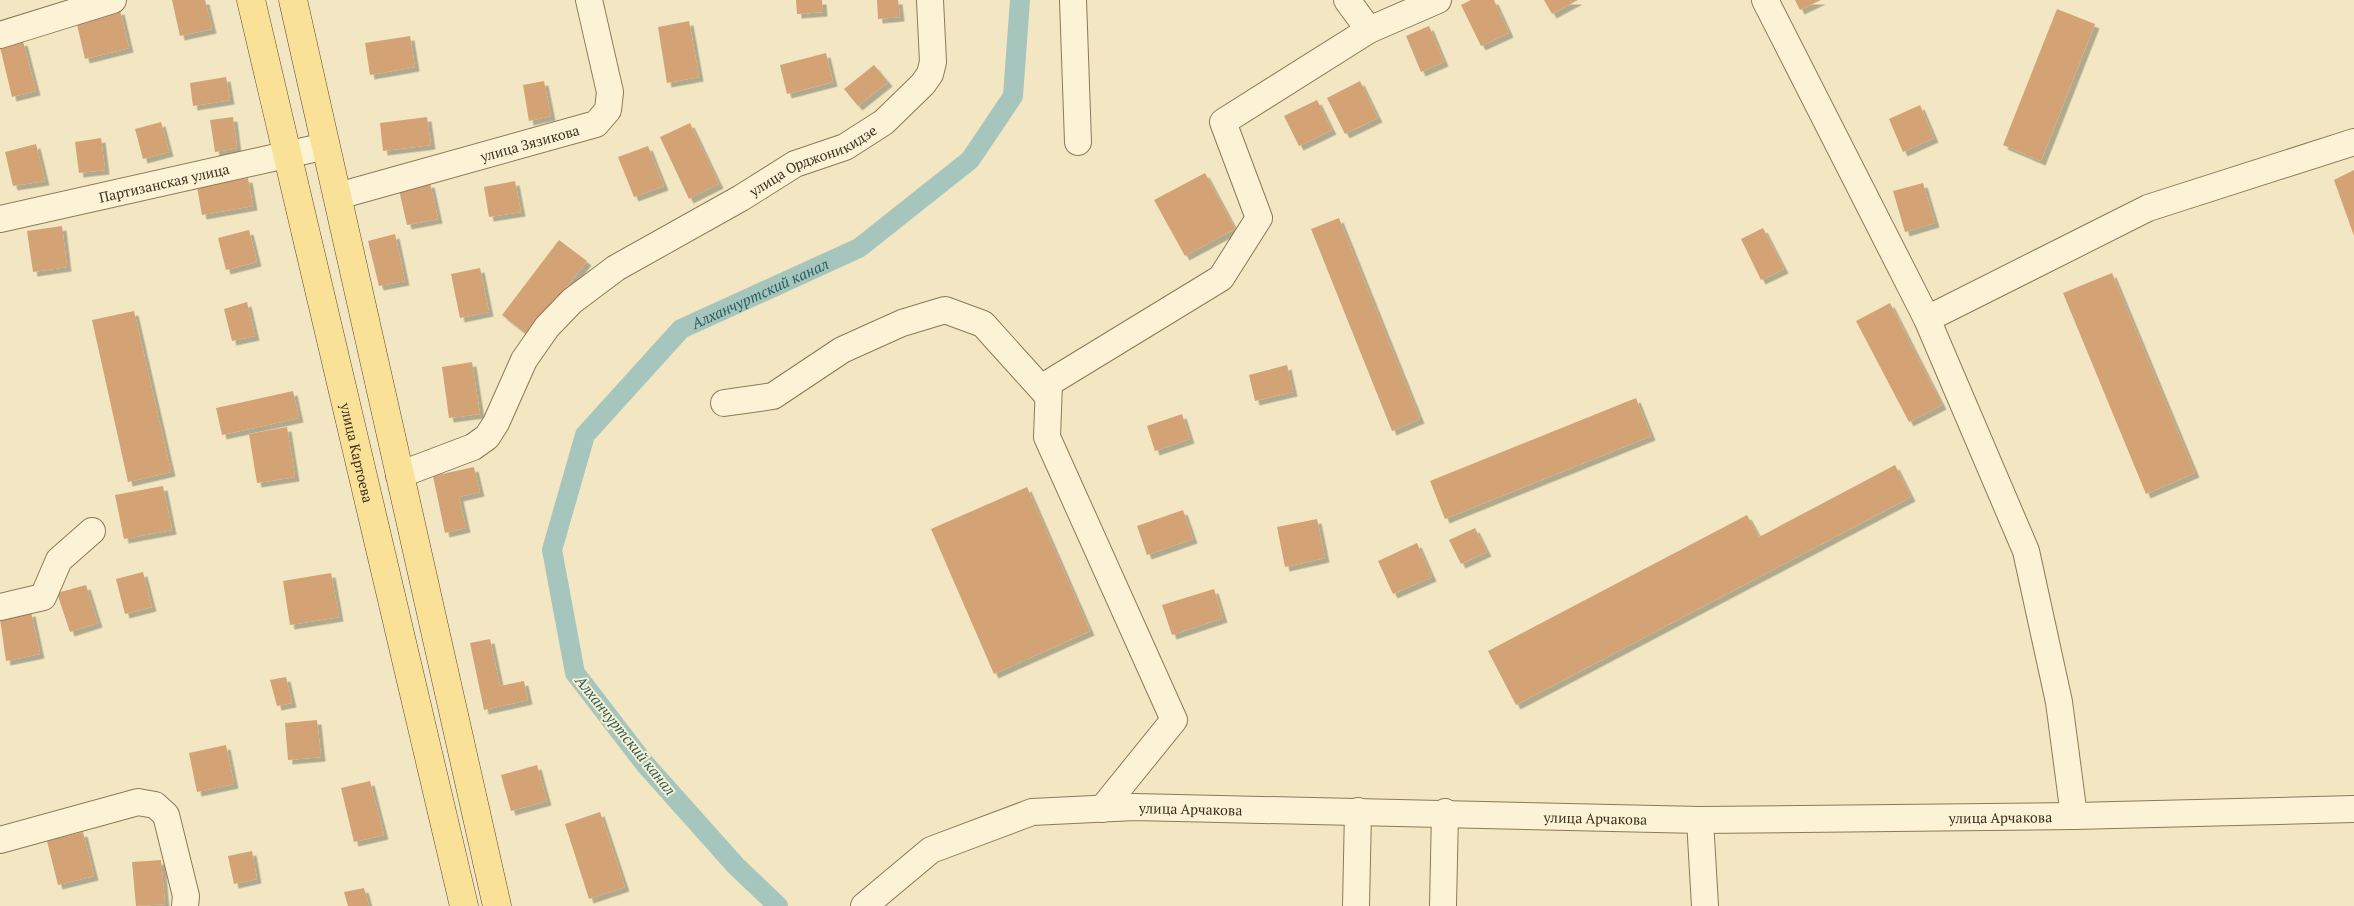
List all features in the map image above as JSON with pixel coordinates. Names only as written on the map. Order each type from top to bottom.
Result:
[{"type":"main road","name":"улица Картоева","points":[[251,0],[464,906]]},
{"type":"main road","points":[[293,0],[497,906]]},
{"type":"street","points":[[0,35],[113,0]]},
{"type":"street","name":"улица Зязикова","points":[[338,196],[596,124],[608,110],[610,92],[589,0]]},
{"type":"street","name":"улица Орджоникидзе","points":[[399,475],[473,447],[487,437],[496,423],[524,360],[547,328],[572,301],[616,268],[741,198],[795,164],[845,147],[884,122],[923,84],[930,74],[933,62],[930,0]]},
{"type":"street","points":[[1074,0],[1078,142]]},
{"type":"street","points":[[1347,0],[1370,30]]},
{"type":"street","points":[[1102,808],[1174,720],[1047,437],[1049,383],[1221,278],[1259,218],[1223,122],[1370,30],[1438,0]]},
{"type":"street","points":[[1765,0],[1927,319],[2026,551],[2059,702],[2074,816]]},
{"type":"street","points":[[1927,319],[2148,208],[2354,142]]},
{"type":"street","name":"Партизанская улица","points":[[0,219],[326,146]]},
{"type":"street","points":[[724,403],[773,396],[842,350],[902,323],[945,310],[983,324],[1048,396]]},
{"type":"street","points":[[0,607],[43,597],[60,560],[92,531]]},
{"type":"street","points":[[0,840],[138,802],[154,805],[166,815],[186,896],[185,906]]},
{"type":"street","name":"улица Арчакова","points":[[878,902],[931,850],[1032,812],[1135,807],[1445,812],[1700,820],[2074,816],[2354,809]]},
{"type":"street","points":[[1356,906],[1358,811]]},
{"type":"street","points":[[1443,906],[1445,812]]},
{"type":"street","points":[[1700,820],[1705,906]]},
{"type":"building","points":[[172,0],[205,0],[212,29],[180,36]]},
{"type":"building","points":[[796,0],[822,0],[823,12],[797,14]]},
{"type":"building","points":[[877,0],[898,0],[900,17],[878,19]]},
{"type":"building","points":[[1471,0],[1494,0],[1509,33],[1481,46],[1461,5]]},
{"type":"building","points":[[1544,0],[1578,0],[1552,14]]},
{"type":"building","points":[[1795,0],[1821,0],[1800,10]]},
{"type":"building","points":[[2057,9],[2095,24],[2041,161],[2003,145]]},
{"type":"building","points":[[120,10],[129,48],[85,59],[76,20]]},
{"type":"building","points":[[689,21],[699,77],[667,83],[658,27]]},
{"type":"building","points":[[1429,26],[1444,62],[1421,72],[1406,36]]},
{"type":"building","points":[[410,36],[415,67],[370,75],[365,43]]},
{"type":"building","points":[[23,41],[36,91],[12,97],[0,47]]},
{"type":"building","points":[[826,53],[833,82],[787,94],[780,65]]},
{"type":"building","points":[[874,65],[888,82],[858,106],[844,89]]},
{"type":"building","points":[[226,77],[230,100],[193,106],[190,83]]},
{"type":"building","points":[[544,81],[551,116],[529,121],[523,85]]},
{"type":"building","points":[[1360,81],[1378,118],[1345,134],[1327,98]]},
{"type":"building","points":[[1317,100],[1332,130],[1299,146],[1284,116]]},
{"type":"building","points":[[1920,105],[1934,138],[1903,152],[1889,119]]},
{"type":"building","points":[[233,117],[237,148],[215,152],[210,120]]},
{"type":"building","points":[[427,117],[431,145],[383,151],[380,123]]},
{"type":"building","points":[[161,122],[169,152],[143,159],[135,129]]},
{"type":"building","points":[[690,123],[719,184],[689,199],[660,137]]},
{"type":"building","points":[[101,138],[105,170],[79,173],[75,142]]},
{"type":"building","points":[[36,144],[45,181],[13,186],[5,152]]},
{"type":"building","points":[[648,146],[664,186],[634,197],[618,157]]},
{"type":"building","points":[[2354,170],[2354,236],[2334,180]]},
{"type":"building","points":[[1205,173],[1235,229],[1185,256],[1154,200]]},
{"type":"building","points":[[248,178],[253,206],[202,215],[197,187]]},
{"type":"building","points":[[515,181],[521,212],[489,217],[484,187]]},
{"type":"building","points":[[430,183],[438,219],[407,225],[399,190]]},
{"type":"building","points":[[1923,183],[1935,223],[1905,232],[1893,191]]},
{"type":"building","points":[[1339,218],[1420,419],[1392,431],[1311,229]]},
{"type":"building","points":[[62,226],[67,267],[33,272],[27,231]]},
{"type":"building","points":[[1763,228],[1784,269],[1761,280],[1741,239]]},
{"type":"building","points":[[249,230],[257,262],[226,270],[218,238]]},
{"type":"building","points":[[395,234],[405,281],[379,286],[368,241]]},
{"type":"building","points":[[559,240],[587,261],[529,336],[502,315]]},
{"type":"building","points":[[480,268],[489,312],[460,318],[451,274]]},
{"type":"building","points":[[2112,273],[2195,473],[2146,494],[2063,293]]},
{"type":"building","points":[[247,302],[255,336],[232,341],[224,309]]},
{"type":"building","points":[[1890,303],[1942,405],[1909,422],[1856,321]]},
{"type":"building","points":[[134,311],[171,472],[128,482],[92,320]]},
{"type":"building","points":[[472,362],[480,414],[449,418],[442,367]]},
{"type":"building","points":[[1287,365],[1293,392],[1255,401],[1249,375]]},
{"type":"building","points":[[293,391],[299,418],[222,435],[216,408]]},
{"type":"building","points":[[1636,398],[1651,436],[1445,519],[1430,481]]},
{"type":"building","points":[[1182,414],[1190,439],[1155,451],[1147,426]]},
{"type":"building","points":[[287,427],[295,477],[257,483],[249,434]]},
{"type":"building","points":[[1895,465],[1911,497],[1516,705],[1488,651],[1747,515],[1759,537]]},
{"type":"building","points":[[474,467],[480,492],[459,497],[466,528],[445,533],[433,476]]},
{"type":"building","points":[[163,486],[172,530],[124,539],[115,495]]},
{"type":"building","points":[[1027,487],[1090,631],[994,674],[931,529]]},
{"type":"building","points":[[1183,510],[1193,539],[1147,555],[1137,526]]},
{"type":"building","points":[[1317,519],[1325,558],[1285,567],[1277,527]]},
{"type":"building","points":[[1475,528],[1487,552],[1461,564],[1449,540]]},
{"type":"building","points":[[1417,543],[1432,577],[1393,594],[1378,561]]},
{"type":"building","points":[[143,572],[152,607],[125,614],[116,579]]},
{"type":"building","points":[[331,573],[339,617],[290,625],[283,581]]},
{"type":"building","points":[[86,585],[98,623],[70,632],[57,593]]},
{"type":"building","points":[[1214,589],[1223,618],[1172,635],[1162,605]]},
{"type":"building","points":[[31,612],[40,654],[6,661],[0,619]]},
{"type":"building","points":[[490,639],[500,686],[524,681],[528,700],[484,710],[470,643]]},
{"type":"building","points":[[286,677],[292,703],[277,706],[270,680]]},
{"type":"building","points":[[317,720],[321,757],[288,760],[285,723]]},
{"type":"building","points":[[226,745],[234,784],[197,792],[189,753]]},
{"type":"building","points":[[537,765],[547,801],[511,811],[501,775]]},
{"type":"building","points":[[370,781],[384,835],[354,842],[341,788]]},
{"type":"building","points":[[600,812],[625,887],[589,899],[565,824]]},
{"type":"building","points":[[83,832],[94,876],[58,885],[47,841]]},
{"type":"building","points":[[252,851],[257,879],[234,884],[228,856]]},
{"type":"building","points":[[161,860],[165,904],[136,906],[132,862]]},
{"type":"building","points":[[364,888],[369,906],[348,906],[344,892]]},
{"type":"waterway","name":"Алханчуртский канал","points":[[778,906],[736,866],[645,764],[575,673],[552,550],[585,435],[681,329],[859,248],[970,160],[1013,96],[1020,0]]}]
